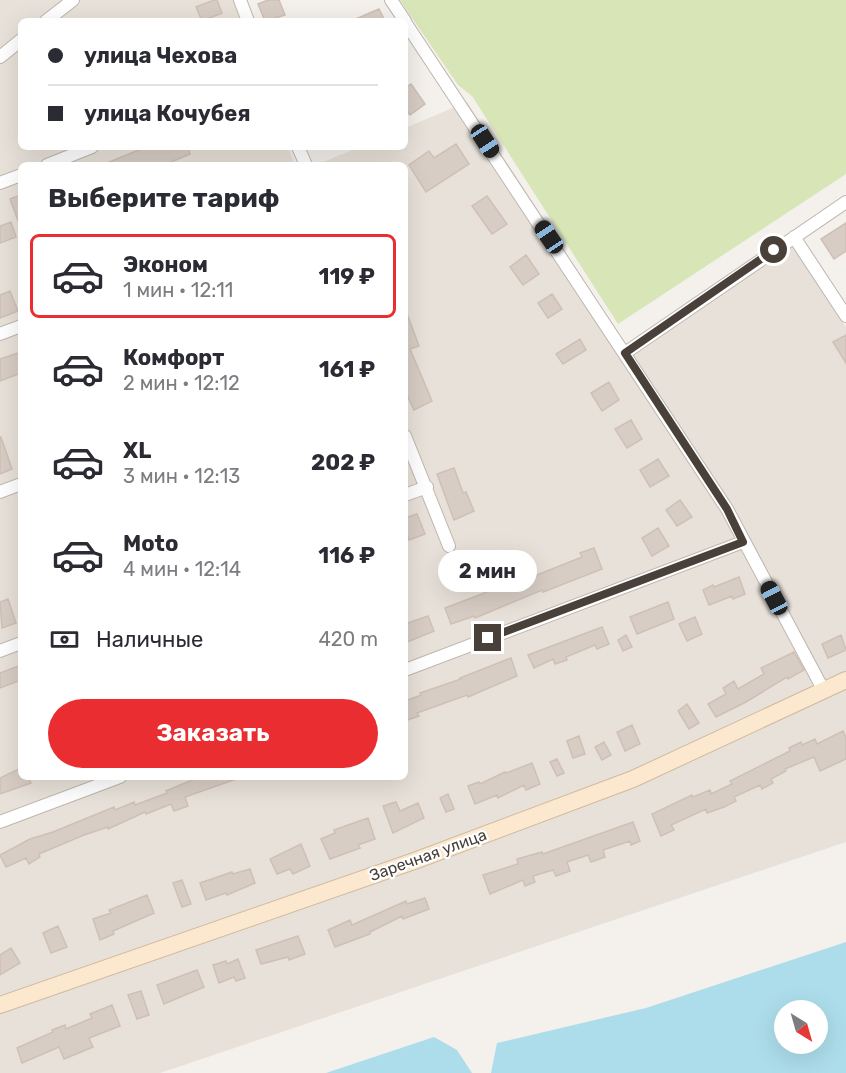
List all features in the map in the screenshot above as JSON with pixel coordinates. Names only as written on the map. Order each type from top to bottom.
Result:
[{"type":"main road","name":"Заречная улица","points":[[0,1005],[417,860],[633,779],[846,680]]},
{"type":"street","points":[[50,18],[73,0]]},
{"type":"street","points":[[240,0],[247,18]]},
{"type":"street","points":[[391,0],[403,18]]},
{"type":"street","points":[[408,26],[727,509],[824,691]]},
{"type":"street","points":[[0,57],[18,42]]},
{"type":"street","points":[[54,162],[84,150]]},
{"type":"street","points":[[0,183],[18,176]]},
{"type":"street","points":[[625,353],[846,202]]},
{"type":"street","points":[[794,237],[846,316]]},
{"type":"street","points":[[0,334],[18,327]]},
{"type":"street","points":[[408,443],[449,546]]},
{"type":"street","points":[[0,492],[18,485]]},
{"type":"street","points":[[408,494],[427,488]]},
{"type":"street","points":[[408,669],[743,542]]},
{"type":"street","points":[[0,651],[18,644]]},
{"type":"street","points":[[0,822],[112,780]]},
{"type":"shaded area","points":[[0,0],[233,0],[239,18],[18,18],[18,150],[289,150],[294,162],[18,162],[18,780],[408,780],[408,162],[323,162],[352,150],[408,150],[408,127],[467,102],[633,356],[793,246],[846,327],[846,842],[160,1073],[0,1073]]},
{"type":"green space","points":[[400,0],[846,0],[846,174],[618,324],[472,96],[458,85]]},
{"type":"water","points":[[846,942],[846,1073],[491,1073],[497,1043],[646,1008]]},
{"type":"water","points":[[434,1037],[457,1050],[472,1073],[326,1073]]},
{"type":"building","points":[[217,0],[222,13],[210,18],[201,18],[196,7]]},
{"type":"building","points":[[268,0],[279,0],[285,15],[264,18],[258,4]]},
{"type":"building","points":[[379,9],[384,18],[358,18]]},
{"type":"building","points":[[411,84],[425,104],[410,115],[408,112],[408,86]]},
{"type":"building","points":[[456,144],[469,164],[426,192],[409,165],[429,151],[434,158]]},
{"type":"building","points":[[139,150],[189,150],[190,154],[171,162],[109,162]]},
{"type":"building","points":[[18,196],[18,221],[10,199]]},
{"type":"building","points":[[487,196],[507,224],[492,234],[472,206]]},
{"type":"building","points":[[11,222],[16,237],[0,243],[0,226]]},
{"type":"building","points":[[846,223],[846,251],[834,259],[821,239]]},
{"type":"building","points":[[526,255],[539,274],[523,285],[510,267]]},
{"type":"building","points":[[10,291],[18,311],[0,318],[0,295]]},
{"type":"building","points":[[552,294],[562,309],[548,318],[538,303]]},
{"type":"building","points":[[408,316],[419,346],[410,349],[432,401],[414,410],[408,397]]},
{"type":"building","points":[[846,335],[846,363],[833,342]]},
{"type":"building","points":[[580,339],[586,350],[563,364],[556,354]]},
{"type":"building","points":[[18,353],[18,374],[0,381],[0,359]]},
{"type":"building","points":[[609,382],[619,400],[602,411],[591,393]]},
{"type":"building","points":[[631,420],[642,439],[627,448],[615,429]]},
{"type":"building","points":[[0,438],[12,469],[0,474]]},
{"type":"building","points":[[658,459],[669,476],[650,487],[640,470]]},
{"type":"building","points":[[454,468],[463,493],[466,492],[474,511],[454,520],[437,474]]},
{"type":"building","points":[[680,500],[692,517],[677,526],[666,510]]},
{"type":"building","points":[[417,514],[425,534],[409,540],[408,517]]},
{"type":"building","points":[[658,528],[669,546],[652,556],[642,538]]},
{"type":"building","points":[[594,548],[602,569],[543,592],[542,590],[475,618],[474,616],[451,624],[445,608],[525,575],[527,579],[582,557],[580,553]]},
{"type":"building","points":[[739,577],[745,594],[733,599],[732,596],[709,605],[703,590]]},
{"type":"building","points":[[8,599],[16,623],[2,628],[0,602]]},
{"type":"building","points":[[668,602],[674,619],[637,634],[630,617]]},
{"type":"building","points":[[428,616],[434,631],[408,642],[408,623]]},
{"type":"building","points":[[695,617],[702,634],[687,641],[679,624]]},
{"type":"building","points":[[602,627],[609,644],[597,649],[595,645],[566,657],[567,660],[555,664],[553,659],[534,668],[528,655]]},
{"type":"building","points":[[626,635],[632,647],[623,651],[618,640]]},
{"type":"building","points":[[841,635],[846,650],[828,658],[822,644]]},
{"type":"building","points":[[794,652],[804,670],[788,679],[787,677],[716,717],[708,704],[726,694],[723,688],[734,681],[738,689],[764,674],[761,668]]},
{"type":"building","points":[[511,658],[517,676],[468,697],[467,695],[417,713],[419,716],[408,720],[408,700]]},
{"type":"building","points":[[18,666],[18,681],[0,688],[0,673]]},
{"type":"building","points":[[687,704],[699,723],[689,729],[678,711]]},
{"type":"building","points":[[632,725],[640,744],[625,751],[617,732]]},
{"type":"building","points":[[843,731],[846,738],[846,759],[820,771],[814,757],[785,769],[786,771],[771,779],[773,783],[762,789],[760,785],[734,797],[736,801],[724,807],[707,813],[706,809],[671,825],[674,830],[661,836],[652,814],[692,795],[693,797],[710,790],[711,794],[732,784],[730,781],[790,751],[789,748],[801,742],[802,745],[815,739],[817,744]]},
{"type":"building","points":[[579,736],[585,754],[573,758],[567,741]]},
{"type":"building","points":[[604,742],[611,755],[602,760],[595,747]]},
{"type":"building","points":[[557,759],[564,773],[557,776],[550,762]]},
{"type":"building","points":[[532,763],[540,784],[526,790],[524,785],[498,798],[497,795],[475,804],[468,786],[479,782],[480,784]]},
{"type":"building","points":[[18,769],[18,780],[30,780],[31,783],[0,794],[0,778]]},
{"type":"building","points":[[192,780],[233,780],[185,797],[188,806],[174,811],[171,804],[146,814],[145,812],[108,829],[108,827],[84,835],[39,854],[40,857],[29,864],[26,858],[6,867],[0,855],[30,839],[114,807],[115,810],[134,802],[135,805],[167,793],[166,791]]},
{"type":"building","points":[[448,794],[454,809],[446,812],[440,798]]},
{"type":"building","points":[[396,802],[400,811],[418,803],[424,818],[393,833],[383,806]]},
{"type":"building","points":[[368,818],[375,839],[358,845],[360,848],[330,859],[321,839],[335,833],[334,830]]},
{"type":"building","points":[[633,822],[640,841],[631,845],[630,841],[603,850],[605,857],[591,862],[588,855],[567,862],[570,871],[556,876],[553,870],[533,876],[535,882],[525,886],[523,880],[490,894],[483,875],[518,864],[517,859],[542,852],[543,854]]},
{"type":"building","points":[[301,844],[310,866],[293,874],[290,869],[277,874],[270,859]]},
{"type":"building","points":[[250,869],[255,883],[227,895],[226,893],[206,900],[200,883],[232,872],[233,874]]},
{"type":"building","points":[[182,880],[191,904],[182,907],[173,883]]},
{"type":"building","points":[[147,895],[154,913],[113,931],[114,934],[100,940],[93,919],[111,913],[109,910]]},
{"type":"building","points":[[425,898],[429,909],[403,919],[402,916],[370,934],[335,947],[328,930],[350,920],[352,925],[406,901],[407,904]]},
{"type":"building","points":[[58,926],[67,947],[51,953],[43,933]]},
{"type":"building","points":[[298,936],[305,954],[289,960],[288,957],[261,964],[256,950]]},
{"type":"building","points":[[11,948],[20,963],[0,975],[0,955]]},
{"type":"building","points":[[238,959],[245,978],[236,981],[234,977],[219,983],[213,965],[226,961],[227,964]]},
{"type":"building","points":[[197,970],[204,987],[164,1004],[157,985]]},
{"type":"building","points":[[141,991],[149,1015],[137,1019],[128,995]]},
{"type":"building","points":[[112,1005],[120,1026],[89,1038],[93,1047],[64,1059],[59,1047],[22,1063],[17,1048],[53,1032],[52,1030],[65,1025],[66,1029],[92,1018],[90,1014]]},
{"type":"route","points":[[488,638],[743,542],[727,509],[625,353],[774,250]]}]
